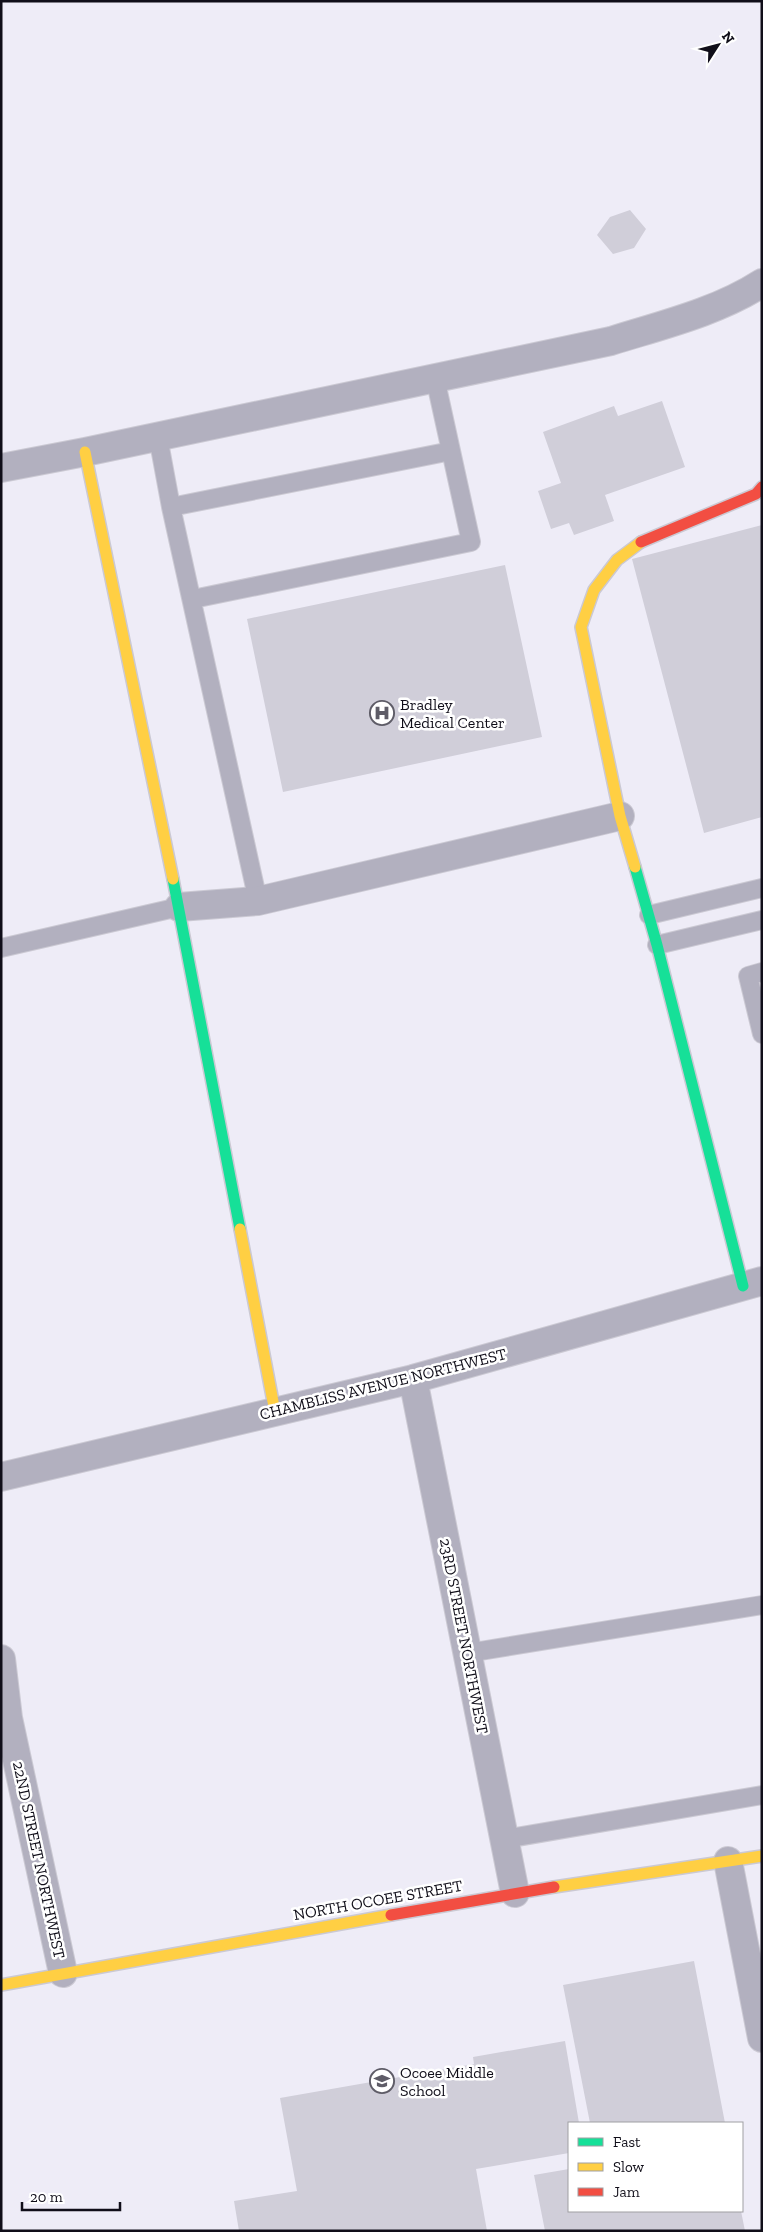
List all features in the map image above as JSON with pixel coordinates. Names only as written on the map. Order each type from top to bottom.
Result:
[{"type":"street","points":[[1,468],[158,437],[611,341],[688,316],[744,295],[762,283]]},
{"type":"street","points":[[85,452],[179,907],[275,1412]]},
{"type":"street","points":[[753,1283],[620,816],[581,627],[594,590],[617,560],[643,540],[760,491]]},
{"type":"street","points":[[179,907],[258,901],[620,816]]},
{"type":"street","name":"CHAMBLISS AVENUE NORTHWEST","points":[[1,1478],[413,1379],[753,1283]]},
{"type":"street","name":"23RD STREET NORTHWEST","points":[[413,1379],[515,1893]]},
{"type":"street","name":"22ND STREET NORTHWEST","points":[[1,1659],[8,1718],[62,1973]]},
{"type":"street","name":"NORTH OCOEE STREET","points":[[1,1985],[515,1893],[762,1856]]},
{"type":"street","points":[[728,1861],[762,2038]]},
{"type":"lane","points":[[193,599],[471,542],[435,378]]},
{"type":"lane","points":[[158,437],[171,507],[193,599],[258,901]]},
{"type":"lane","points":[[171,507],[451,451]]},
{"type":"lane","points":[[649,915],[762,888]]},
{"type":"lane","points":[[1,948],[179,907]]},
{"type":"lane","points":[[657,945],[762,920]]},
{"type":"lane","points":[[762,972],[748,976],[762,1034]]},
{"type":"lane","points":[[468,1653],[762,1605]]},
{"type":"lane","points":[[505,1839],[762,1795]]},
{"type":"building","points":[[630,210],[646,229],[634,248],[613,254],[597,235],[610,217]]},
{"type":"building","points":[[662,401],[685,467],[605,495],[614,521],[574,535],[569,523],[551,529],[538,491],[561,483],[543,432],[614,406],[618,416]]},
{"type":"building","points":[[762,525],[762,817],[704,833],[632,559]]},
{"type":"building","points":[[505,565],[542,737],[283,792],[247,619]]},
{"type":"building","points":[[694,1961],[725,2122],[590,2122],[563,1985]]},
{"type":"building","points":[[565,2041],[579,2122],[568,2122],[568,2153],[476,2169],[487,2231],[239,2231],[234,2201],[297,2191],[280,2098],[474,2064],[473,2057]]},
{"type":"building","points":[[568,2169],[568,2212],[741,2212],[745,2231],[545,2231],[534,2175]]},
{"type":"traffic: fast","points":[[635,867],[657,945],[743,1286]]},
{"type":"traffic: fast","points":[[173,879],[240,1229]]},
{"type":"traffic: slow","points":[[85,452],[173,879]]},
{"type":"traffic: slow","points":[[635,867],[620,816],[581,627],[594,590],[617,560],[641,542]]},
{"type":"traffic: slow","points":[[240,1229],[275,1412]]},
{"type":"traffic: slow","points":[[554,1887],[762,1856]]},
{"type":"traffic: slow","points":[[1,1985],[391,1915]]},
{"type":"traffic: jam","points":[[641,542],[756,494],[762,487]]},
{"type":"traffic: jam","points":[[391,1915],[554,1887]]},
{"type":"place","name":"Bradley Medical Center","points":[[382,713]]},
{"type":"place","name":"Ocoee Middle School","points":[[382,2081]]}]
